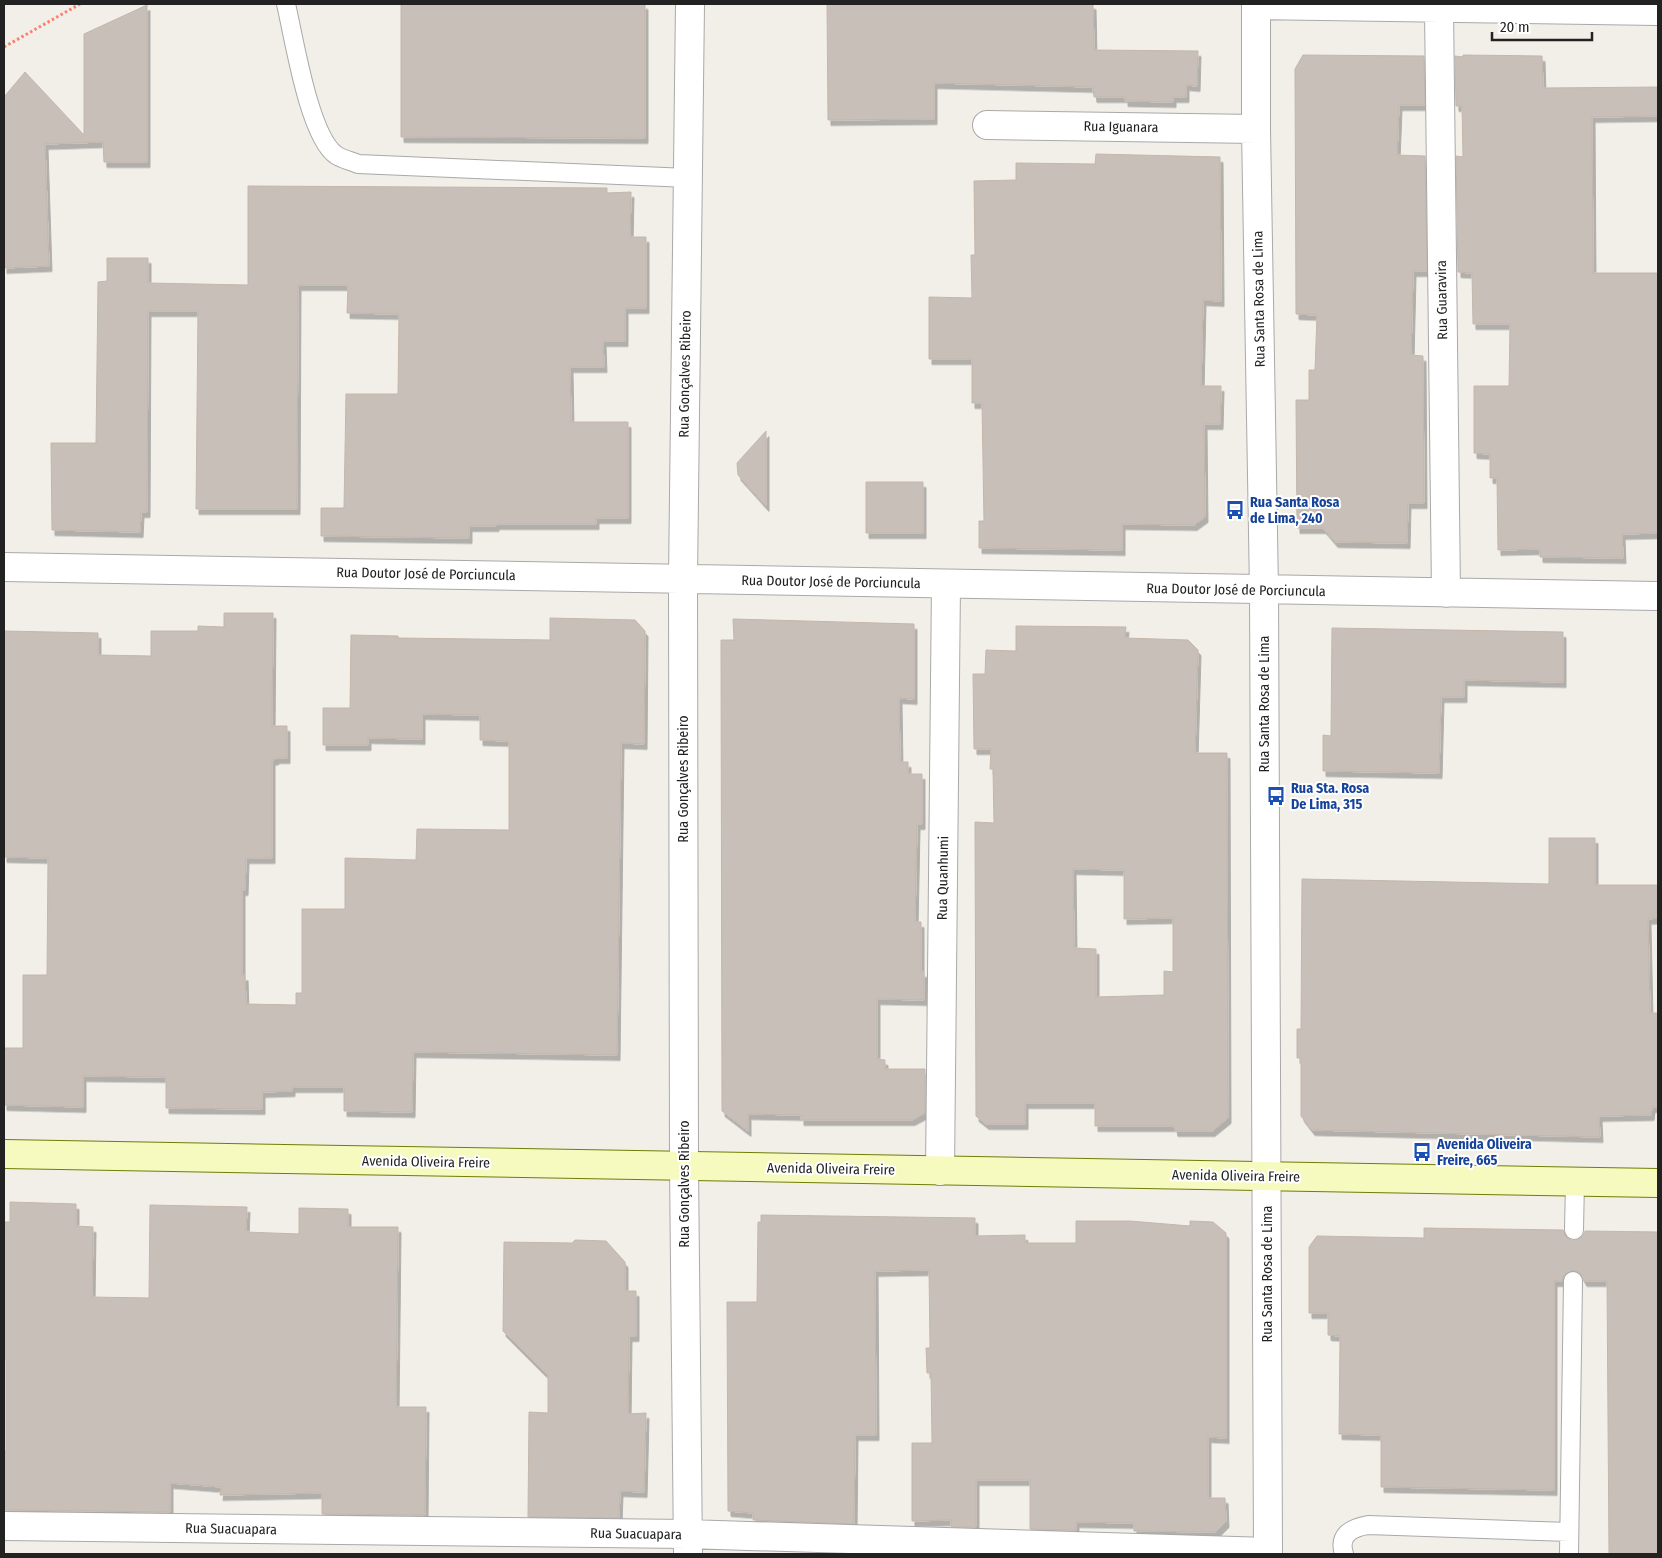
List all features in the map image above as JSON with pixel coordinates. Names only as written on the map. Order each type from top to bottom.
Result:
[{"type":"street","name":"Rua Gonçalves Ribeiro","points":[[688,1544],[684,1167],[683,578],[690,4]]},
{"type":"street","points":[[1256,4],[1439,8],[1605,7],[1658,11]]},
{"type":"street","name":"Rua Santa Rosa de Lima","points":[[1256,4],[1256,129],[1264,590],[1268,1553]]},
{"type":"street","name":"Rua Guaravira","points":[[1439,8],[1446,592]]},
{"type":"street","name":"Rua Iguanara","points":[[987,125],[1256,129]]},
{"type":"street","name":"Rua Doutor José de Porciuncula","points":[[4,567],[1658,596]]},
{"type":"street","name":"Rua Quanhumi","points":[[940,1171],[946,584]]},
{"type":"street","name":"Avenida Oliveira Freire","points":[[4,1154],[1658,1183]]},
{"type":"street","name":"Rua Suacuapara","points":[[4,1526],[688,1544],[1268,1553]]},
{"type":"lane","points":[[286,4],[312,115],[323,141],[336,155],[358,164],[688,178]]},
{"type":"lane","points":[[1574,1230],[1575,1181]]},
{"type":"lane","points":[[1569,1554],[1573,1281]]},
{"type":"lane","points":[[1344,1554],[1342,1548],[1346,1535],[1355,1527],[1368,1525],[1569,1532]]},
{"type":"path","points":[[4,47],[80,4]]},
{"type":"building","points":[[401,4],[645,4],[645,138],[401,137]]},
{"type":"building","points":[[827,4],[1093,4],[1094,50],[1198,51],[1197,86],[1186,85],[1186,97],[1173,97],[1173,102],[1125,101],[1125,97],[1094,97],[1093,87],[934,83],[934,119],[828,120]]},
{"type":"building","points":[[147,5],[147,162],[104,162],[103,142],[45,144],[49,266],[4,268],[4,97],[25,72],[84,135],[84,34]]},
{"type":"building","points":[[1303,55],[1424,56],[1425,105],[1399,105],[1397,155],[1425,156],[1427,271],[1413,271],[1411,355],[1423,356],[1424,503],[1408,503],[1407,543],[1335,542],[1323,528],[1297,528],[1296,400],[1309,400],[1309,370],[1315,370],[1317,315],[1296,314],[1295,69]]},
{"type":"building","points":[[1463,55],[1542,56],[1543,88],[1658,87],[1658,116],[1592,117],[1593,273],[1658,273],[1658,533],[1622,534],[1623,558],[1540,557],[1540,549],[1498,550],[1497,478],[1490,478],[1490,454],[1474,453],[1474,386],[1509,386],[1510,324],[1473,324],[1472,273],[1458,272],[1456,156],[1463,157],[1462,106],[1456,106],[1455,56],[1463,57]]},
{"type":"building","points":[[1096,154],[1220,157],[1221,301],[1203,300],[1201,386],[1221,386],[1220,424],[1204,424],[1205,517],[1194,525],[1122,524],[1122,550],[979,548],[979,521],[984,521],[982,403],[972,403],[972,359],[929,359],[929,297],[972,298],[971,255],[975,255],[974,181],[1016,180],[1016,163],[1095,164]]},
{"type":"building","points":[[248,186],[607,188],[607,193],[631,192],[630,237],[646,237],[646,308],[625,308],[625,341],[603,341],[604,367],[570,367],[571,422],[628,422],[628,518],[596,518],[596,524],[496,524],[496,526],[469,526],[469,538],[321,536],[321,508],[344,508],[346,394],[398,394],[399,314],[347,313],[348,285],[298,285],[297,509],[196,509],[198,311],[148,311],[147,512],[141,512],[140,532],[52,530],[51,443],[96,443],[98,282],[107,281],[107,258],[148,258],[148,283],[248,285]]},
{"type":"building","points":[[766,431],[766,506],[738,475],[737,463]]},
{"type":"building","points":[[866,482],[923,482],[923,533],[866,533]]},
{"type":"building","points":[[224,613],[273,613],[272,726],[287,726],[287,758],[272,760],[272,858],[246,858],[245,890],[242,890],[242,976],[245,975],[246,1004],[296,1005],[296,993],[302,993],[302,909],[345,909],[345,858],[416,860],[417,829],[509,830],[509,741],[480,740],[480,715],[422,714],[422,739],[368,738],[368,745],[323,745],[323,708],[350,708],[351,635],[398,636],[398,638],[550,640],[550,618],[635,620],[645,631],[644,744],[621,743],[617,1055],[413,1052],[412,1112],[344,1111],[344,1087],[292,1087],[292,1091],[262,1092],[262,1109],[166,1108],[166,1077],[83,1076],[83,1107],[4,1105],[4,1048],[23,1048],[23,975],[47,975],[48,858],[4,857],[4,631],[98,633],[98,655],[151,656],[151,631],[198,631],[198,626],[224,627]]},
{"type":"building","points":[[733,619],[914,624],[914,699],[899,698],[900,762],[908,762],[908,774],[922,774],[922,824],[917,824],[915,922],[921,922],[921,972],[924,972],[924,1000],[877,999],[877,1059],[885,1060],[885,1069],[925,1069],[925,1113],[912,1120],[801,1120],[801,1115],[748,1114],[748,1131],[722,1111],[721,640],[734,640]]},
{"type":"building","points":[[1016,626],[1126,627],[1125,638],[1188,640],[1198,650],[1195,753],[1227,753],[1228,1118],[1212,1131],[1175,1131],[1174,1126],[1095,1126],[1095,1103],[1025,1103],[1025,1124],[986,1124],[976,1116],[975,822],[994,823],[993,769],[990,769],[991,749],[974,749],[973,674],[985,674],[986,650],[1016,651]],"holes":[[[1073,869],[1124,870],[1124,919],[1173,918],[1173,972],[1164,971],[1164,995],[1096,997],[1096,949],[1074,948]]]},
{"type":"building","points":[[1332,628],[1563,632],[1563,682],[1464,680],[1464,697],[1441,697],[1439,773],[1323,771],[1323,735],[1331,736]]},
{"type":"building","points":[[1549,838],[1595,838],[1595,885],[1658,885],[1658,918],[1648,919],[1650,1013],[1658,1013],[1658,1107],[1652,1107],[1651,1115],[1599,1116],[1600,1137],[1312,1130],[1301,1116],[1301,1058],[1297,1058],[1297,1029],[1301,1029],[1302,879],[1549,884]]},
{"type":"building","points":[[10,1202],[76,1204],[76,1226],[93,1227],[92,1297],[149,1298],[150,1205],[247,1207],[246,1232],[299,1234],[299,1208],[348,1209],[348,1227],[398,1227],[396,1407],[426,1407],[425,1515],[322,1514],[322,1493],[220,1495],[221,1487],[170,1483],[170,1512],[4,1510],[6,1359],[4,1359],[4,1222],[10,1222]]},
{"type":"building","points":[[761,1215],[975,1218],[975,1236],[1025,1235],[1025,1243],[1076,1243],[1076,1221],[1130,1221],[1190,1226],[1190,1221],[1213,1222],[1226,1233],[1226,1438],[1208,1437],[1208,1498],[1225,1498],[1226,1522],[1216,1532],[1134,1531],[1134,1523],[1076,1522],[1076,1530],[1030,1529],[1030,1480],[976,1480],[976,1527],[951,1527],[951,1520],[912,1521],[912,1443],[932,1443],[931,1373],[927,1373],[926,1348],[930,1348],[929,1270],[875,1271],[876,1435],[855,1435],[854,1524],[753,1520],[753,1513],[728,1511],[727,1302],[757,1302],[758,1222],[761,1222]]},
{"type":"building","points":[[1424,1228],[1563,1230],[1568,1239],[1574,1241],[1583,1236],[1585,1231],[1658,1232],[1658,1554],[1609,1554],[1607,1281],[1584,1281],[1579,1272],[1573,1270],[1564,1275],[1562,1281],[1554,1281],[1554,1490],[1381,1487],[1381,1435],[1339,1434],[1340,1336],[1328,1335],[1328,1313],[1309,1313],[1309,1247],[1317,1236],[1424,1238]]},
{"type":"building","points":[[575,1240],[606,1241],[625,1262],[625,1291],[636,1291],[636,1336],[629,1336],[628,1414],[646,1413],[644,1492],[620,1491],[619,1518],[528,1517],[529,1412],[548,1413],[548,1376],[503,1331],[504,1242],[572,1243]]},
{"type":"place","name":"Rua Santa Rosa de Lima, 240","points":[[1235,510]]},
{"type":"place","name":"Rua Sta. Rosa De Lima, 315","points":[[1276,796]]},
{"type":"place","name":"Avenida Oliveira Freire, 665","points":[[1422,1152]]}]
